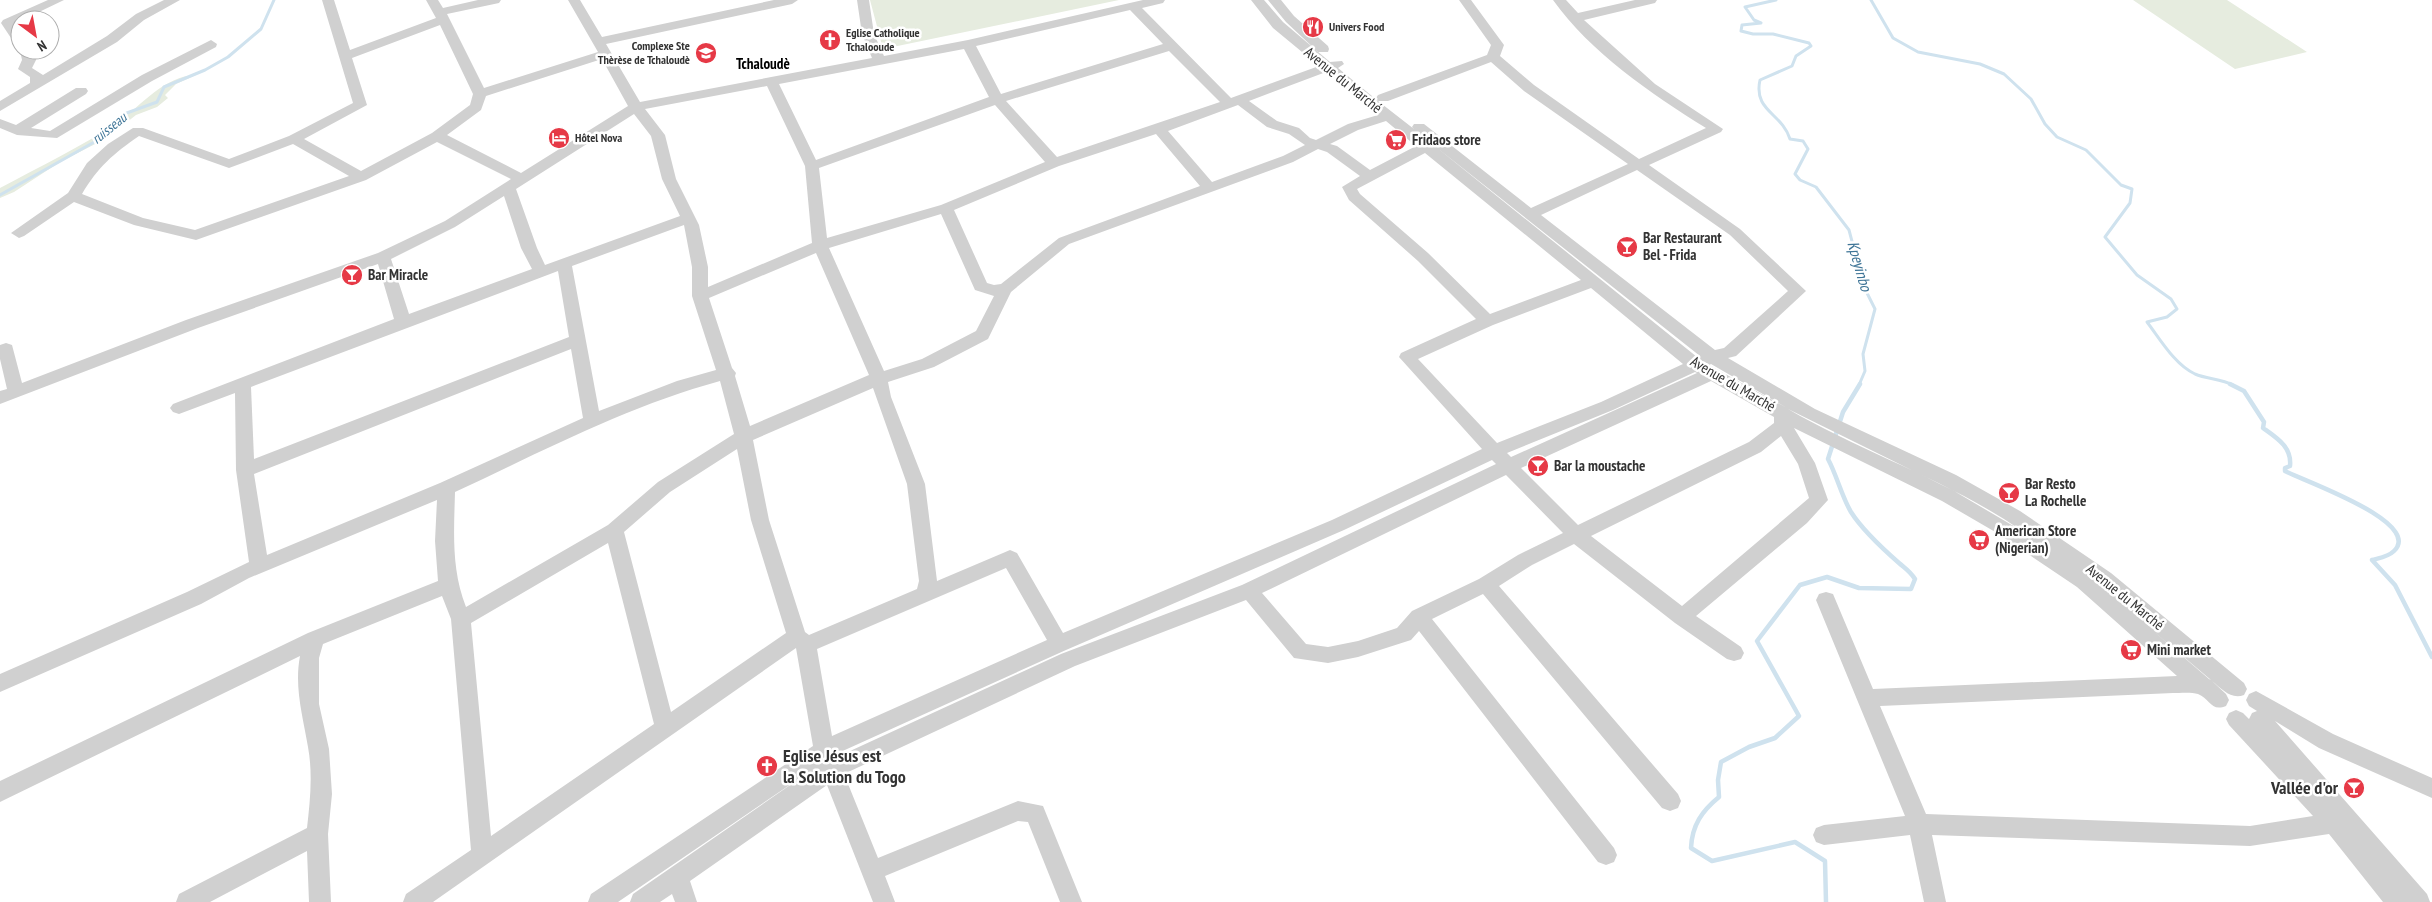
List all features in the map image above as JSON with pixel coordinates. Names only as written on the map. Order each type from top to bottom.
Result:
[{"type":"street","points":[[36,10],[58,0]]},
{"type":"street","points":[[0,107],[112,39],[140,17],[174,0]]},
{"type":"street","points":[[19,233],[73,196],[92,166],[113,147],[138,131],[230,164],[294,139],[360,105],[328,0]]},
{"type":"street","points":[[345,56],[438,11],[494,0]]},
{"type":"street","points":[[574,0],[636,107],[658,135],[669,179],[688,218],[700,267],[700,296],[728,373],[744,436],[760,520],[802,641],[828,760],[884,902]]},
{"type":"street","points":[[480,94],[602,47],[773,2],[792,0]]},
{"type":"street","points":[[862,0],[868,34],[879,59]]},
{"type":"street","points":[[0,398],[192,324],[383,257],[450,224],[636,107],[879,59],[968,44],[1159,0]]},
{"type":"street","name":"Avenue du Marché","points":[[1257,0],[1278,25],[1384,98],[1431,144],[1592,282],[1782,419],[1806,419]]},
{"type":"street","name":"Avenue du Marché","points":[[1274,0],[1334,65],[1388,116],[1530,214],[1706,366],[1860,446],[1948,496],[2011,533],[2084,582],[2212,693],[2224,710],[2236,719],[2334,823],[2397,902]]},
{"type":"street","points":[[1384,98],[1493,57],[1498,45],[1465,0]]},
{"type":"street","points":[[1530,214],[1716,130],[1650,87],[1574,18],[1559,0]]},
{"type":"street","points":[[1574,18],[1651,0]]},
{"type":"street","points":[[1133,6],[1171,46],[1234,102],[1272,124],[1294,131],[1306,141],[1332,149],[1371,177]]},
{"type":"street","points":[[73,196],[139,222],[196,235],[361,177],[437,136],[476,107],[480,94],[438,11]]},
{"type":"street","points":[[0,123],[17,130],[52,135],[147,78],[212,44]]},
{"type":"street","points":[[968,44],[997,99],[1054,163]]},
{"type":"street","points":[[812,166],[997,99],[1171,46]]},
{"type":"street","points":[[641,902],[678,877],[828,760],[1068,660],[1249,591],[1509,466],[1730,352],[1798,291],[1735,232],[1642,165],[1529,88],[1493,57]]},
{"type":"street","points":[[17,130],[81,91],[41,81],[36,75],[25,69],[29,60]]},
{"type":"street","points":[[700,296],[820,245],[946,208],[1054,163],[1234,102],[1334,65]]},
{"type":"street","points":[[771,81],[812,166],[820,245],[879,378],[884,398],[916,484],[928,580],[925,594]]},
{"type":"street","points":[[461,619],[614,530],[664,487],[744,436],[879,378],[928,363],[982,335],[1005,289],[1064,241],[1288,159],[1319,145],[1353,126],[1388,116]]},
{"type":"street","points":[[1159,128],[1209,187]]},
{"type":"street","points":[[437,136],[522,179]]},
{"type":"street","points":[[294,139],[361,177]]},
{"type":"street","points":[[1431,144],[1349,187],[1354,197],[1423,257],[1486,321]]},
{"type":"street","points":[[508,188],[529,248],[541,273]]},
{"type":"street","points":[[946,208],[981,286],[992,291],[1005,289]]},
{"type":"street","points":[[179,408],[402,322],[688,218]]},
{"type":"street","points":[[383,257],[402,322]]},
{"type":"street","points":[[564,264],[592,421]]},
{"type":"street","points":[[1592,282],[1486,321],[1407,356],[1494,451],[1577,536],[1682,617],[1734,653]]},
{"type":"street","points":[[245,470],[578,340]]},
{"type":"street","points":[[6,349],[16,392]]},
{"type":"street","points":[[599,902],[828,760],[1059,644],[1338,525],[1494,451],[1706,366]]},
{"type":"street","points":[[0,683],[194,598],[259,566],[446,488],[592,421],[683,385],[728,373]]},
{"type":"street","points":[[244,383],[245,470],[259,566]]},
{"type":"street","points":[[1249,591],[1301,652],[1328,655],[1358,649],[1404,634],[1419,617],[1486,584],[1525,560],[1755,447],[1782,419],[1806,463],[1819,500],[1801,518],[1682,617]]},
{"type":"street","name":"Avenue du Marché","points":[[1860,446],[1950,480],[2014,516],[2104,578],[2237,689],[2258,711]]},
{"type":"street","points":[[446,488],[444,541],[448,585],[461,619],[482,855]]},
{"type":"street","points":[[614,530],[664,728]]},
{"type":"street","points":[[414,902],[664,728],[802,641],[925,594],[1010,558],[1059,644]]},
{"type":"street","points":[[1486,584],[1670,801]]},
{"type":"street","points":[[0,792],[315,639],[448,585]]},
{"type":"street","points":[[1826,600],[1919,824],[1935,902]]},
{"type":"street","points":[[1419,617],[1606,855]]},
{"type":"street","points":[[315,639],[309,658],[309,704],[319,749],[321,794],[317,834],[320,902]]},
{"type":"street","points":[[1868,698],[2173,684],[2212,693],[2237,689]]},
{"type":"street","points":[[2236,719],[2250,722],[2258,711]]},
{"type":"street","points":[[2258,711],[2432,788]]},
{"type":"street","points":[[2258,711],[2319,750],[2432,798]]},
{"type":"street","points":[[2258,711],[2419,902]]},
{"type":"street","points":[[872,871],[1018,810],[1035,813],[1071,902]]},
{"type":"street","points":[[1824,835],[1919,824],[2250,836],[2334,823]]},
{"type":"street","points":[[187,902],[317,834]]},
{"type":"street","points":[[678,877],[686,902]]},
{"type":"shaded area","points":[[870,0],[1119,0],[883,49]]},
{"type":"shaded area","points":[[2133,0],[2227,0],[2307,52],[2235,69]]},
{"type":"shaded area","points":[[196,75],[176,84],[165,95],[168,98],[157,107],[136,115],[107,138],[60,162],[14,192],[0,198],[0,188],[104,131],[118,122],[154,92],[174,80]]},
{"type":"waterway","name":"ruisseau","points":[[0,195],[105,136],[112,128],[112,123],[124,114],[157,102],[164,87],[205,70],[228,57],[261,29],[274,0]]},
{"type":"waterway","name":"Kpeyinbo","points":[[1776,0],[1745,7],[1754,20],[1761,23],[1742,25],[1741,31],[1753,34],[1773,34],[1809,43],[1811,46],[1796,56],[1792,66],[1760,80],[1759,90],[1764,105],[1781,123],[1790,139],[1803,141],[1808,149],[1795,174],[1800,180],[1816,187],[1849,230],[1864,287],[1875,309],[1863,354],[1865,371],[1859,385]]},
{"type":"waterway","points":[[1871,0],[1893,38],[1918,52],[1980,64],[2004,74],[2031,99],[2045,124],[2057,137],[2086,150],[2121,185],[2132,189],[2130,203],[2105,237],[2137,275],[2171,299],[2177,309],[2167,317],[2147,322],[2168,351],[2188,370],[2200,376],[2233,385]]},
{"type":"waterway","points":[[1826,902],[1825,861],[1795,842],[1712,861],[1691,848],[1693,832],[1699,819],[1719,797],[1718,780],[1721,762],[1749,747],[1775,738],[1799,716],[1757,641],[1800,585],[1827,577],[1859,588],[1911,589],[1915,579],[1908,570],[1861,526],[1848,506],[1828,459],[1843,412],[1860,384]]},
{"type":"waterway","points":[[2230,384],[2244,391],[2264,422],[2263,428],[2278,439],[2286,448],[2289,453],[2290,466],[2285,468],[2285,471],[2357,504],[2377,515],[2392,528],[2399,540],[2394,551],[2386,556],[2372,560],[2395,585],[2432,657]]},
{"type":"place","name":"Univers Food","points":[[1313,27]]},
{"type":"place","name":"Eglise Catholique Tchalooude","points":[[830,40]]},
{"type":"place","name":"Complexe Ste Thèrèse de Tchaloudè","points":[[706,53]]},
{"type":"place","name":"Hôtel Nova","points":[[559,138]]},
{"type":"place","name":"Fridaos store","points":[[1396,140]]},
{"type":"place","name":"Bar Restaurant Bel - Frida","points":[[1627,247]]},
{"type":"place","name":"Bar Miracle","points":[[352,275]]},
{"type":"place","name":"Bar la moustache","points":[[1538,466]]},
{"type":"place","name":"Bar Resto La Rochelle","points":[[2009,493]]},
{"type":"place","name":"American Store (Nigerian)","points":[[1979,540]]},
{"type":"place","name":"Mini market","points":[[2131,650]]},
{"type":"place","name":"Eglise Jésus est la Solution du Togo","points":[[767,766]]},
{"type":"place","name":"Vallée d'or","points":[[2354,788]]},
{"type":"district","name":"Tchaloudè","points":[[763,64]]}]
